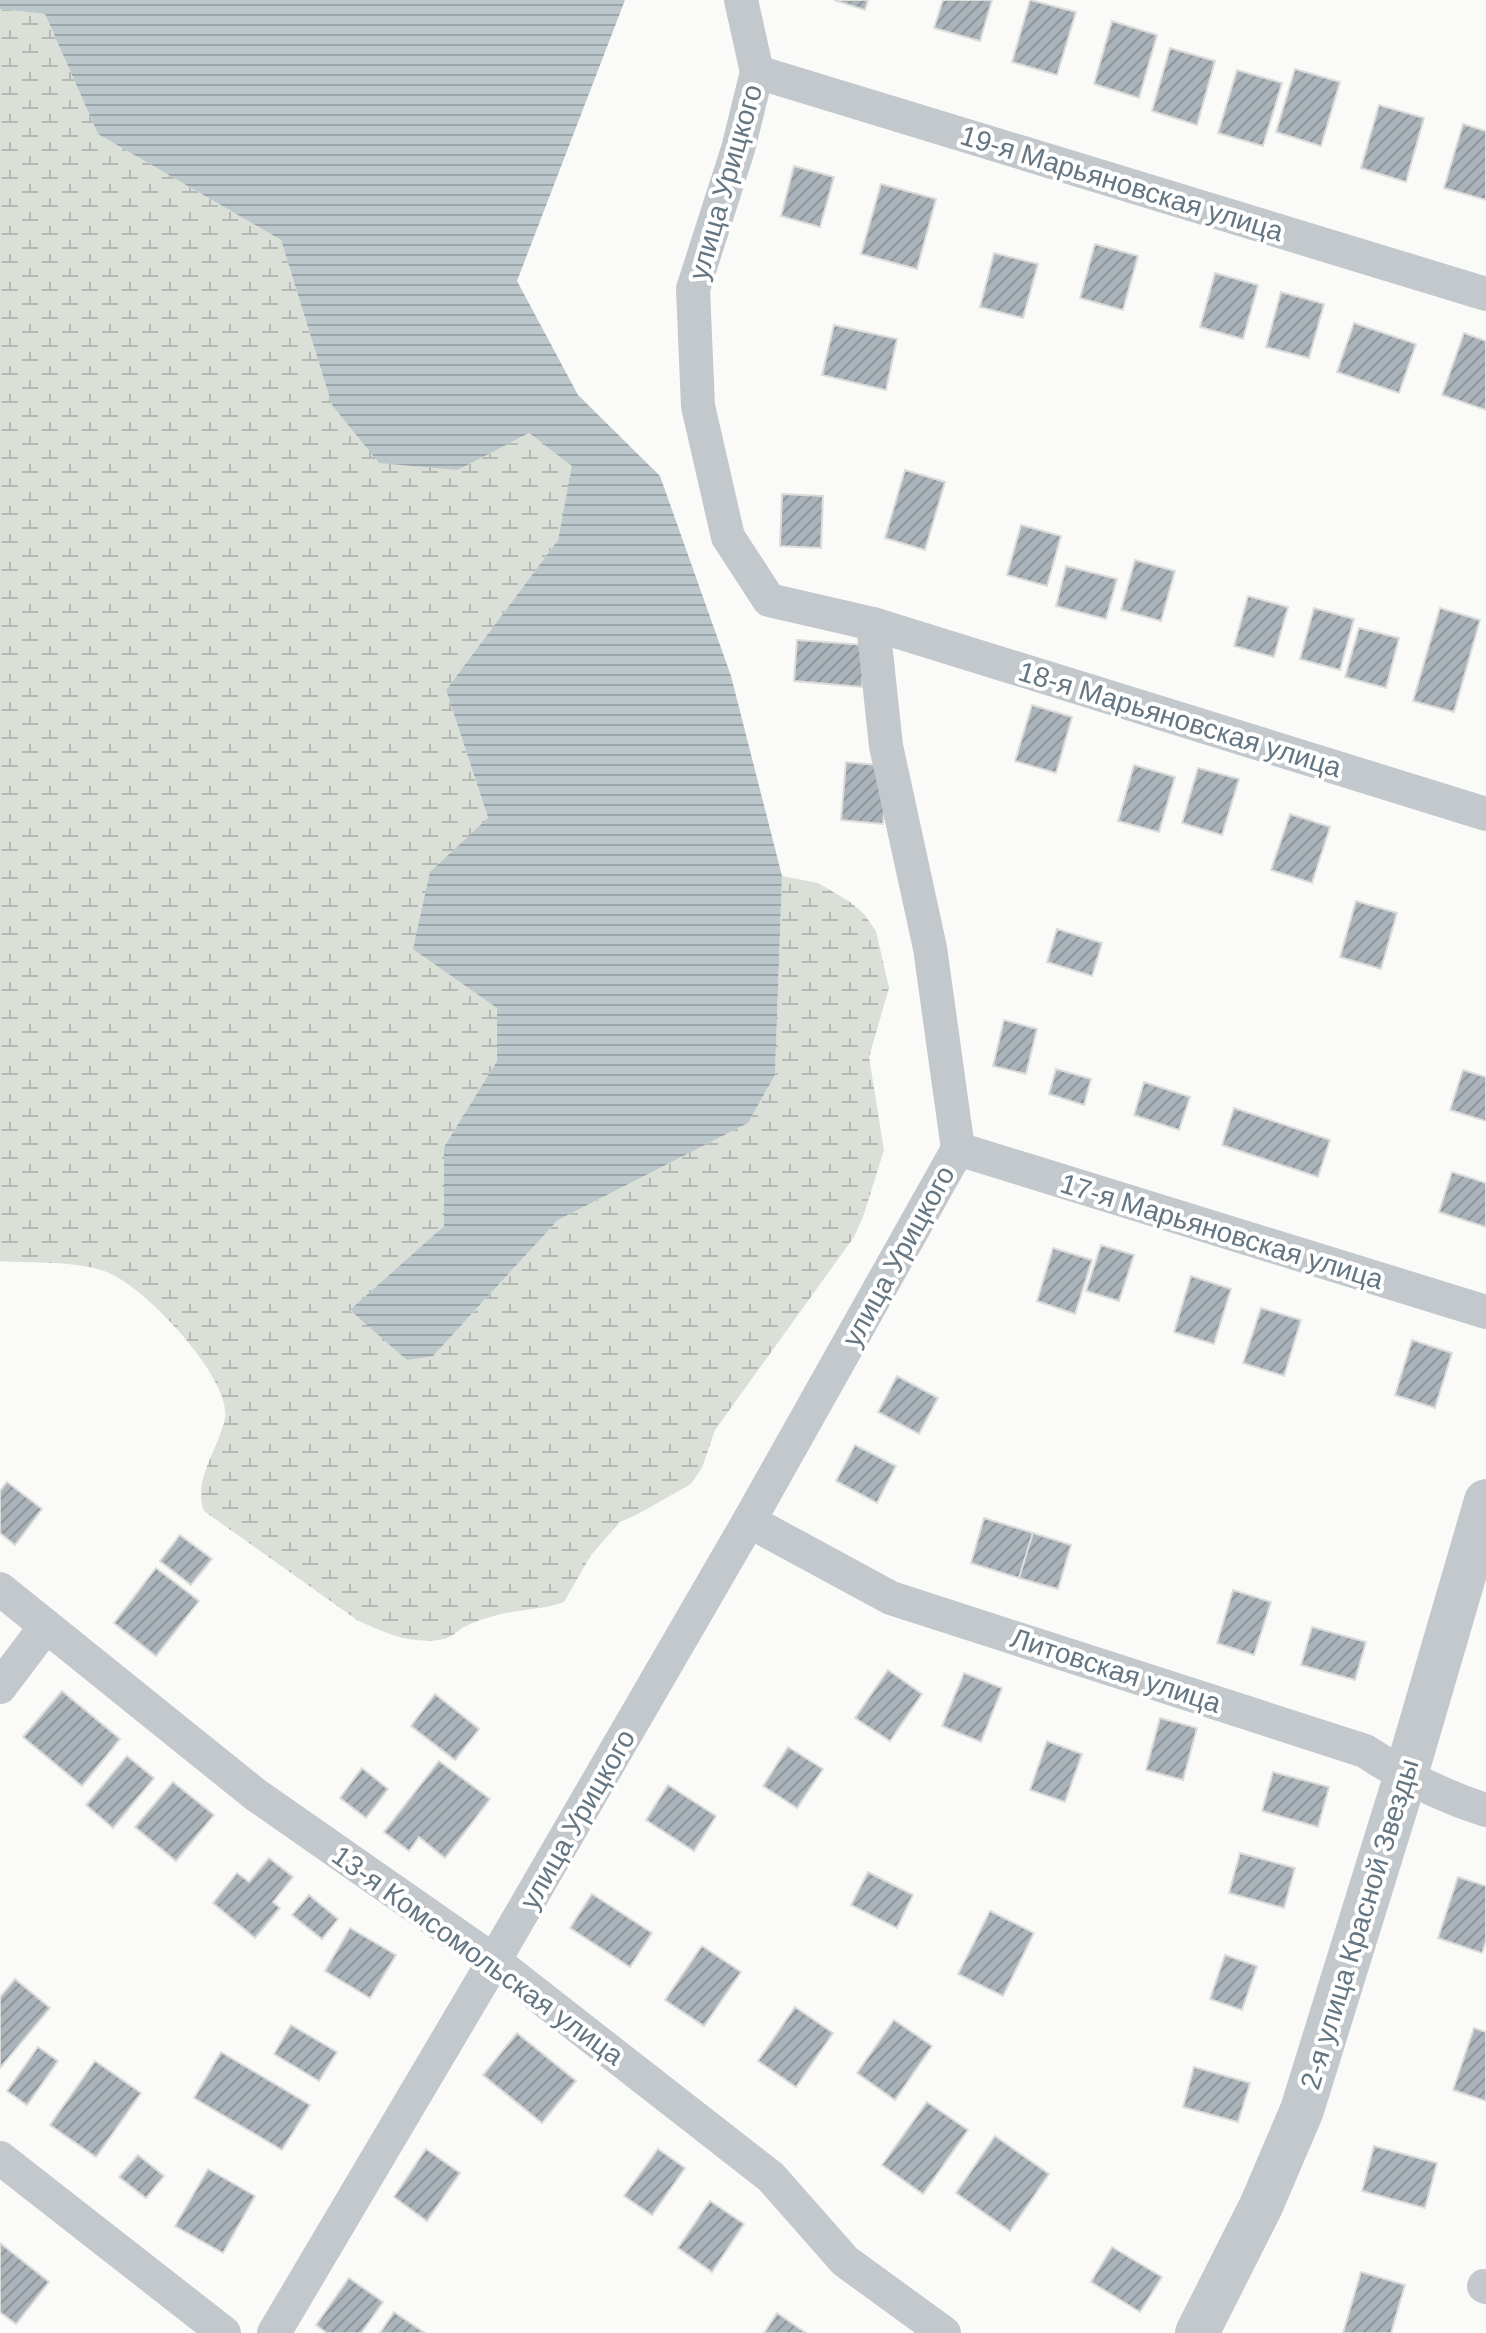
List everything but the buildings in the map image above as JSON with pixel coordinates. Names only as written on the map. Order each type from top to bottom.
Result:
[{"type":"street","name":"улица Урицкого","points":[[274,2333],[749,1521],[958,1149],[930,948],[886,746],[873,624],[769,600],[728,537],[698,406],[693,289],[738,149],[757,72],[741,0]]},
{"type":"street","name":"19-я Марьяновская улица","points":[[757,72],[1486,294]]},
{"type":"street","name":"18-я Марьяновская улица","points":[[873,624],[1486,814]]},
{"type":"street","name":"17-я Марьяновская улица","points":[[958,1149],[1486,1312]]},
{"type":"street","name":"2-я улица Красной Звезды","points":[[1197,2333],[1261,2206],[1302,2110],[1405,1778],[1486,1501]]},
{"type":"street","name":"Литовская улица","points":[[749,1521],[891,1598],[1365,1751],[1405,1778],[1446,1798],[1486,1810]]},
{"type":"street","name":"13-я Комсомольская улица","points":[[0,1589],[256,1795],[494,1961],[771,2177],[845,2261],[944,2333]]},
{"type":"street","points":[[0,1687],[46,1626]]},
{"type":"street","points":[[0,2158],[224,2333]]},
{"type":"green space","points":[[0,9],[45,14],[98,134],[281,240],[332,405],[458,470],[529,433],[573,466],[558,540],[446,690],[488,819],[430,872],[497,1008],[497,1061],[444,1147],[444,1226],[350,1311],[433,1356],[558,1220],[748,1123],[775,1074],[782,876],[818,883],[850,902],[864,914],[876,931],[889,988],[869,1057],[884,1150],[854,1237],[715,1430],[702,1468],[691,1484],[620,1522],[591,1555],[564,1602],[488,1617],[449,1637],[436,1640],[412,1640],[357,1620],[204,1511],[201,1488],[222,1430],[225,1418],[223,1401],[200,1357],[160,1312],[140,1293],[104,1271],[65,1264],[0,1261]]},
{"type":"shaded area","points":[[0,0],[625,0],[517,281],[578,395],[660,476],[731,676],[782,876],[775,1075],[748,1123],[558,1220],[433,1356],[407,1360],[350,1310],[444,1226],[444,1147],[497,1061],[497,1008],[413,949],[430,872],[488,818],[446,690],[558,540],[572,466],[529,433],[458,470],[379,463],[332,405],[281,240],[98,134],[45,14],[0,9]]}]
